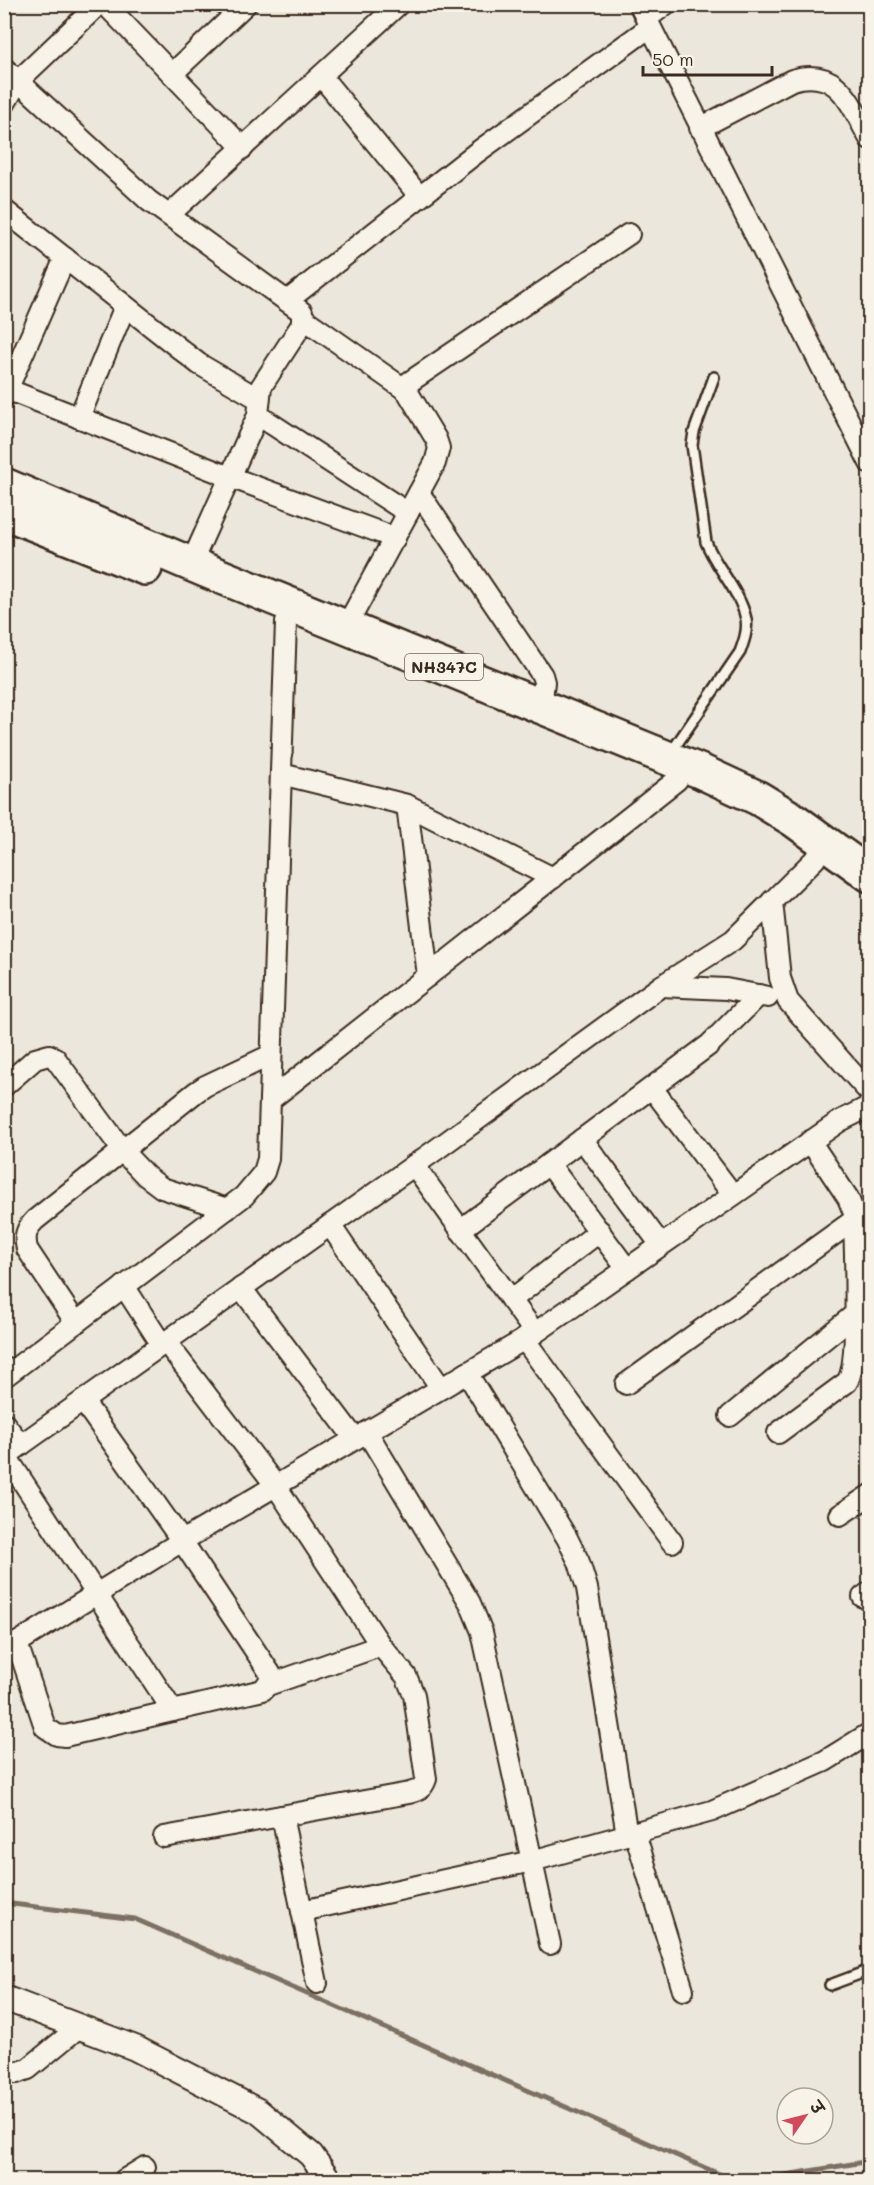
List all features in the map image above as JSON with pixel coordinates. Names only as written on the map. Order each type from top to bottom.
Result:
[{"type":"highway","name":"NH347C","points":[[4,485],[541,707],[672,769],[746,810],[870,898]]},
{"type":"highway","name":"NH347C","points":[[4,512],[672,769],[758,798],[794,820],[870,875]]},
{"type":"street","points":[[4,105],[11,75],[99,4]]},
{"type":"street","points":[[105,4],[243,148]]},
{"type":"street","points":[[172,74],[246,4]]},
{"type":"street","points":[[169,215],[399,4]]},
{"type":"street","points":[[287,301],[645,17],[666,4]]},
{"type":"street","points":[[645,17],[870,463]]},
{"type":"street","points":[[11,75],[149,201],[302,312],[302,324],[261,387],[258,407],[191,564]]},
{"type":"street","points":[[321,76],[420,197]]},
{"type":"street","points":[[700,128],[792,80],[805,76],[821,76],[836,85],[846,97],[870,139]]},
{"type":"street","points":[[4,210],[206,370],[408,513]]},
{"type":"street","points":[[402,387],[629,234]]},
{"type":"street","points":[[65,258],[6,392],[394,537]]},
{"type":"street","points":[[79,418],[125,306]]},
{"type":"street","points":[[303,318],[402,387],[413,398],[439,448],[435,463],[346,627]]},
{"type":"street","points":[[419,493],[542,675],[544,682],[541,707]]},
{"type":"street","points":[[4,1377],[244,1196],[264,1172],[268,1159],[286,622]]},
{"type":"street","points":[[270,1100],[553,878],[672,769]]},
{"type":"street","points":[[281,774],[407,806],[553,878]]},
{"type":"street","points":[[407,806],[428,976]]},
{"type":"street","points":[[10,1453],[661,986],[733,940],[815,859]]},
{"type":"street","points":[[772,901],[780,978],[788,1000],[870,1093]]},
{"type":"street","points":[[661,986],[726,989],[788,1000]]},
{"type":"street","points":[[460,1230],[709,1046],[759,995]]},
{"type":"street","points":[[76,1323],[27,1249],[25,1239],[28,1228],[122,1150],[205,1086],[271,1054]]},
{"type":"street","points":[[4,1086],[35,1059],[49,1055],[55,1058],[122,1150],[146,1176],[162,1188],[227,1209]]},
{"type":"street","points":[[651,1088],[733,1195]]},
{"type":"street","points":[[83,1401],[182,1541],[270,1673],[271,1680],[263,1690],[65,1736],[57,1735],[45,1727],[11,1647],[182,1541],[530,1336],[810,1141],[840,1121],[870,1106]]},
{"type":"street","points":[[582,1139],[661,1245]]},
{"type":"street","points":[[778,1433],[850,1378],[855,1314],[852,1206],[810,1141]]},
{"type":"street","points":[[549,1164],[627,1269]]},
{"type":"street","points":[[414,1165],[511,1300],[530,1336],[672,1542]]},
{"type":"street","points":[[626,1384],[854,1220]]},
{"type":"street","points":[[330,1225],[441,1388]]},
{"type":"street","points":[[511,1300],[600,1231]]},
{"type":"street","points":[[124,1286],[164,1343],[276,1486],[381,1646],[406,1676],[414,1695],[426,1779],[424,1786],[417,1791],[164,1837]]},
{"type":"street","points":[[241,1288],[361,1435],[477,1617],[550,1944]]},
{"type":"street","points":[[730,1416],[855,1314]]},
{"type":"street","points":[[467,1373],[567,1538],[579,1562],[587,1588],[631,1834],[683,1990]]},
{"type":"street","points":[[4,1423],[10,1453],[95,1595],[172,1711]]},
{"type":"street","points":[[840,1515],[870,1495]]},
{"type":"street","points":[[268,1685],[374,1648]]},
{"type":"street","points":[[302,1911],[532,1862],[712,1811],[825,1761],[870,1733]]},
{"type":"street","points":[[282,1816],[317,1983]]},
{"type":"street","points":[[4,1998],[135,2048],[258,2111],[311,2155],[329,2181]]},
{"type":"street","points":[[4,2067],[16,2073],[28,2069],[79,2027]]},
{"type":"street","points":[[123,2181],[145,2167]]},
{"type":"lane","points":[[672,769],[740,652],[745,637],[746,619],[738,599],[711,556],[706,542],[692,445],[694,432],[714,376]]},
{"type":"lane","points":[[830,1986],[870,1970]]},
{"type":"waterway","points":[[4,1903],[135,1919],[733,2180]]},
{"type":"waterway","points":[[755,2180],[870,2161]]}]
